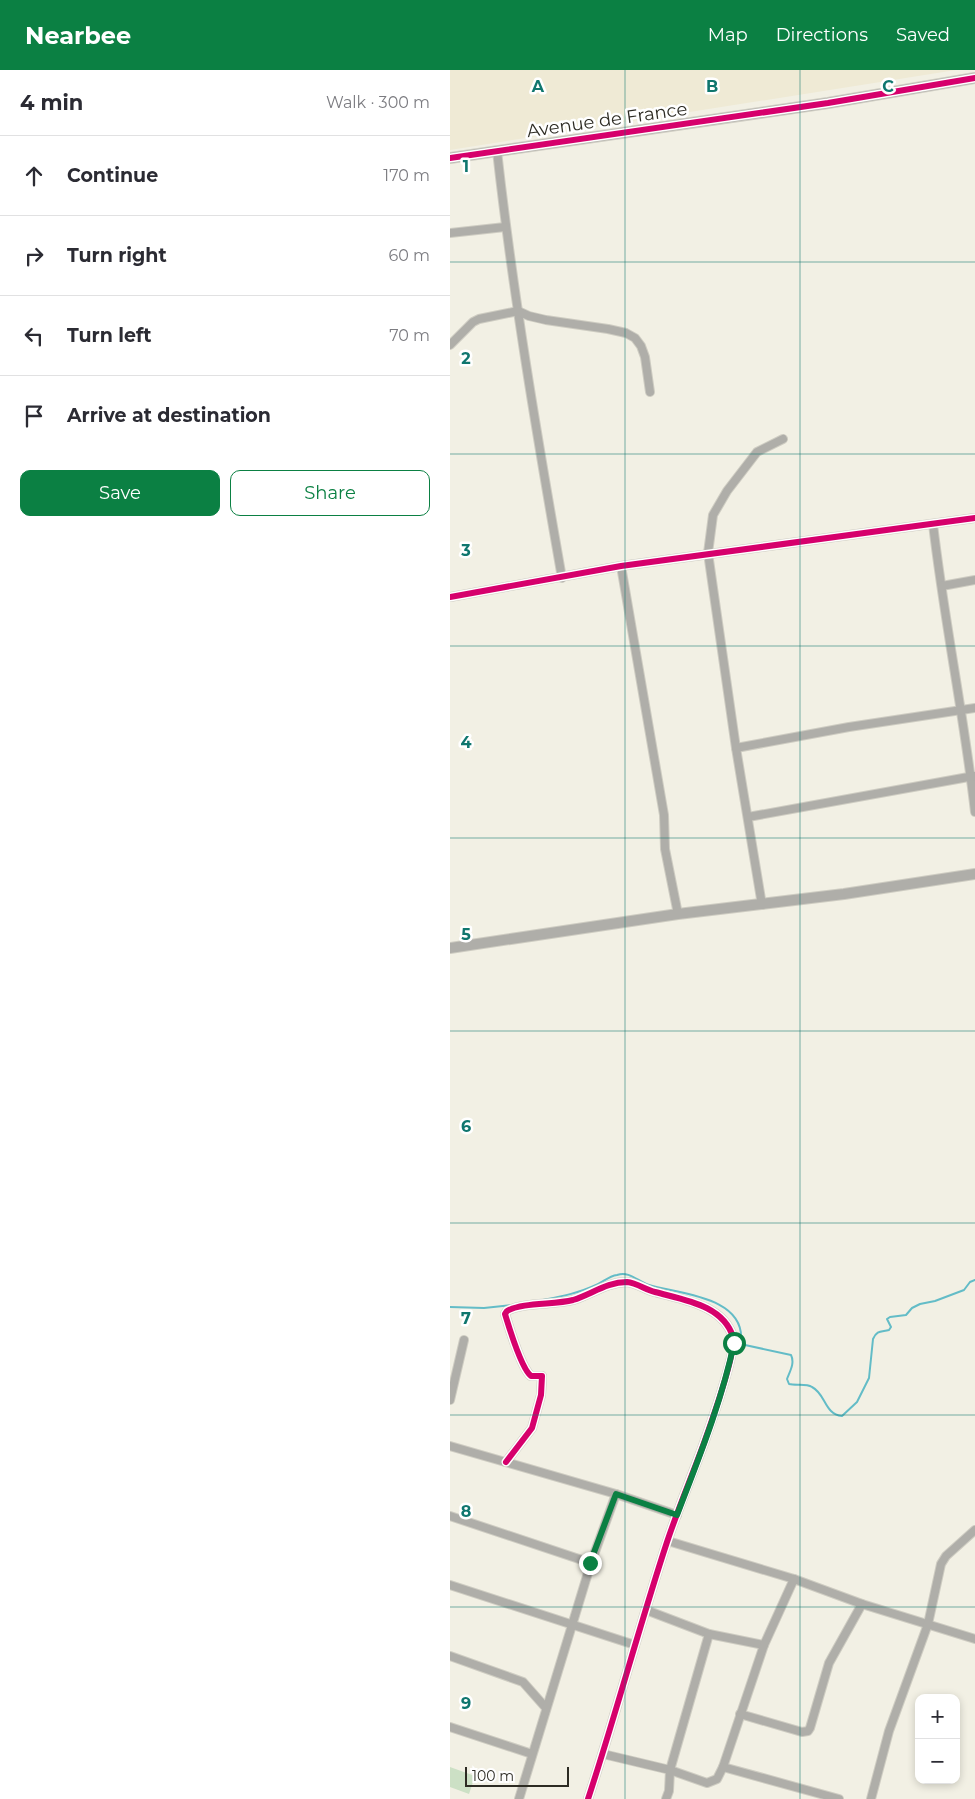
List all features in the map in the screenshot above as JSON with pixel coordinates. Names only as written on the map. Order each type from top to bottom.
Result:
[{"type":"street","name":"Avenue de France","points":[[450,158],[828,104],[975,78]]},
{"type":"street","points":[[497,151],[505,227],[538,445],[562,578]]},
{"type":"street","points":[[450,233],[505,227]]},
{"type":"street","points":[[450,345],[473,322],[518,311],[529,316],[626,333],[635,338],[641,346],[645,357],[650,392]]},
{"type":"street","points":[[762,905],[736,748],[708,554],[713,515],[727,491],[757,452],[783,439]]},
{"type":"street","points":[[450,597],[621,566],[975,518]]},
{"type":"street","points":[[934,524],[942,586],[973,777],[975,812]]},
{"type":"street","points":[[621,566],[664,816],[666,853],[678,914]]},
{"type":"street","points":[[942,586],[975,580]]},
{"type":"street","points":[[736,748],[849,727],[975,708]]},
{"type":"street","points":[[748,817],[973,777]]},
{"type":"street","points":[[450,948],[678,914],[762,905],[975,874]]},
{"type":"street","points":[[506,1462],[532,1428],[543,1386],[542,1376],[531,1376],[523,1365],[507,1322],[506,1311],[544,1303],[571,1300],[601,1287],[624,1282],[653,1292],[680,1298],[717,1313],[721,1317],[733,1337],[734,1343],[731,1358],[706,1437],[668,1541],[588,1799]]},
{"type":"street","points":[[450,1400],[464,1340]]},
{"type":"street","points":[[450,1446],[616,1494],[677,1515]]},
{"type":"street","points":[[519,1799],[590,1563],[616,1494]]},
{"type":"street","points":[[450,1516],[590,1563]]},
{"type":"street","points":[[871,1799],[889,1731],[928,1624],[941,1564],[946,1556],[975,1530]]},
{"type":"street","points":[[668,1541],[794,1579],[862,1604],[975,1639]]},
{"type":"street","points":[[603,1754],[670,1770],[707,1782],[716,1779],[723,1767],[764,1646],[794,1579]]},
{"type":"street","points":[[450,1585],[635,1646]]},
{"type":"street","points":[[740,1714],[802,1732],[808,1731],[829,1663],[862,1604]]},
{"type":"street","points":[[646,1610],[709,1634],[764,1646]]},
{"type":"street","points":[[666,1799],[669,1791],[670,1770],[709,1634]]},
{"type":"street","points":[[450,1656],[523,1682],[546,1708]]},
{"type":"street","points":[[450,1727],[532,1754]]},
{"type":"street","points":[[723,1767],[839,1799]]},
{"type":"shaded area","points":[[450,70],[956,70],[450,150]]},
{"type":"green space","points":[[450,1767],[475,1776],[469,1794],[450,1787]]},
{"type":"waterway","points":[[537,1301],[582,1291],[611,1277],[622,1274],[630,1275],[649,1285],[707,1300],[721,1306],[732,1315],[739,1326],[741,1341],[745,1345],[791,1355],[792,1364],[787,1379],[789,1384],[807,1385],[817,1390],[828,1408],[842,1416],[857,1402],[869,1378],[873,1339],[881,1331],[889,1330],[891,1327],[887,1319],[906,1315],[912,1308],[920,1304],[935,1301],[964,1290],[970,1282],[975,1280]]},
{"type":"waterway","points":[[450,1307],[484,1308],[512,1305]]},
{"type":"cycle path","points":[[450,158],[828,103],[975,78]]},
{"type":"cycle path","points":[[450,597],[621,566],[975,518]]},
{"type":"cycle path","points":[[506,1462],[532,1428],[541,1395],[542,1376],[531,1376],[523,1365],[505,1314],[507,1311],[521,1306],[573,1300],[606,1286],[627,1282],[690,1301],[712,1311],[728,1326],[733,1337],[733,1345],[722,1389],[667,1542],[588,1799]]},
{"type":"route","points":[[590,1563],[616,1494],[677,1515],[706,1437],[734,1343]]}]
